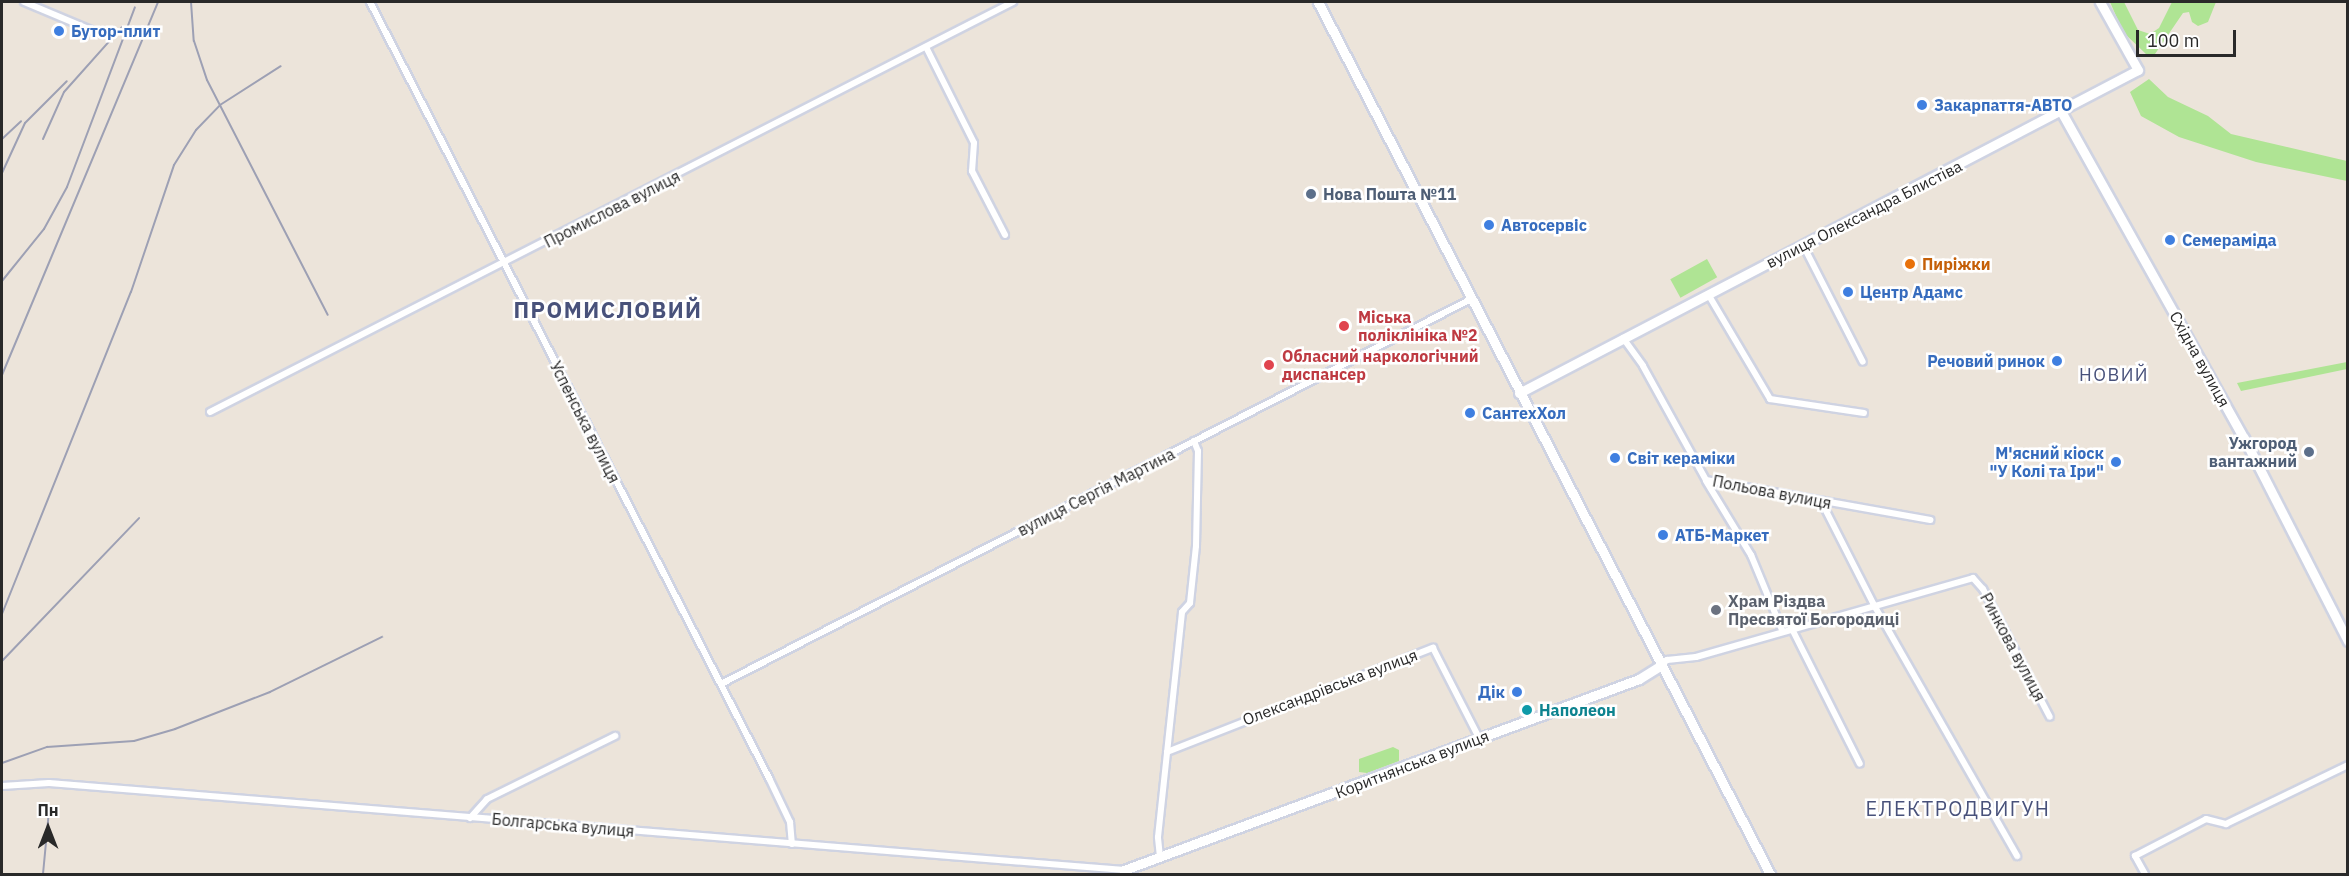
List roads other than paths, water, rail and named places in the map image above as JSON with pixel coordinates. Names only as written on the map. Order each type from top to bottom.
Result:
[{"type":"street","points":[[24,2],[98,33]]},
{"type":"street","name":"Успенська вулиця","points":[[370,2],[721,684],[790,822],[792,844]]},
{"type":"street","name":"Промислова вулиця","points":[[210,412],[1014,2]]},
{"type":"street","points":[[1318,2],[1770,874]]},
{"type":"street","name":"вулиця Олександра Блистіва","points":[[1519,393],[2062,113],[2138,70],[2100,2]]},
{"type":"street","points":[[926,47],[975,143],[972,171],[1005,236]]},
{"type":"street","name":"Східна вулиця","points":[[2062,113],[2244,438],[2348,641]]},
{"type":"street","points":[[1803,245],[1863,362]]},
{"type":"street","points":[[1708,294],[1770,399],[1864,413]]},
{"type":"street","name":"вулиця Сергія Мартина","points":[[721,684],[1471,299]]},
{"type":"street","name":"Польова вулиця","points":[[1623,338],[1643,366],[1706,480],[1930,520]]},
{"type":"street","points":[[1160,857],[1158,837],[1182,612],[1190,603],[1195,558],[1198,450],[1194,441]]},
{"type":"street","points":[[1706,480],[1751,555],[1782,630]]},
{"type":"street","points":[[1821,501],[1874,604],[2018,856]]},
{"type":"street","name":"Ринкова вулиця","points":[[1874,604],[1973,579],[1983,589],[2050,717]]},
{"type":"street","points":[[1661,665],[1667,660],[1696,657],[1874,604]]},
{"type":"street","points":[[1791,627],[1860,764]]},
{"type":"street","name":"Олександрівська вулиця","points":[[1167,752],[1433,648],[1479,738]]},
{"type":"street","name":"Коритнянська вулиця","points":[[1124,872],[1645,676],[1661,665]]},
{"type":"street","points":[[470,818],[487,799],[615,736]]},
{"type":"street","points":[[2145,874],[2135,856],[2206,819],[2226,824],[2348,765]]},
{"type":"street","name":"Болгарська вулиця","points":[[2,786],[49,783],[1124,872]]},
{"type":"railway","points":[[2,375],[158,2]]},
{"type":"railway","points":[[191,2],[194,41],[207,80],[328,315]]},
{"type":"railway","points":[[2,281],[44,229],[67,187],[135,7]]},
{"type":"railway","points":[[43,139],[64,92],[122,27]]},
{"type":"railway","points":[[2,614],[131,292],[174,165],[196,130],[220,105],[281,66]]},
{"type":"railway","points":[[2,173],[25,123],[67,81]]},
{"type":"railway","points":[[2,139],[21,121]]},
{"type":"railway","points":[[2,661],[139,518]]},
{"type":"railway","points":[[2,763],[47,747],[134,741],[175,729],[270,692],[382,637]]},
{"type":"railway","points":[[43,874],[49,810]]},
{"type":"place","name":"Бутор-плит","points":[[59,31]]},
{"type":"place","name":"Закарпаття-АВТО","points":[[1922,105]]},
{"type":"place","name":"Нова Пошта №11","points":[[1311,194]]},
{"type":"place","name":"Автосервiс","points":[[1489,225]]},
{"type":"place","name":"Семераміда","points":[[2170,240]]},
{"type":"place","name":"Пиріжки","points":[[1910,264]]},
{"type":"place","name":"Центр Адамс","points":[[1848,292]]},
{"type":"place","name":"Міська поліклініка №2","points":[[1344,326]]},
{"type":"place","name":"Речовий ринок","points":[[2057,361]]},
{"type":"place","name":"Обласний наркологічний диспансер","points":[[1269,365]]},
{"type":"place","name":"СантехХол","points":[[1470,413]]},
{"type":"place","name":"Ужгород вантажний","points":[[2309,452]]},
{"type":"place","name":"Світ кераміки","points":[[1615,458]]},
{"type":"place","name":"М'ясний кіоск \"У Колі та Іри\"","points":[[2116,462]]},
{"type":"place","name":"АТБ-Маркет","points":[[1663,535]]},
{"type":"place","name":"Храм Різдва Пресвятої Богородиці","points":[[1716,610]]},
{"type":"place","name":"Дік","points":[[1517,692]]},
{"type":"place","name":"Наполеон","points":[[1527,710]]},
{"type":"district","name":"ПРОМИСЛОВИЙ","points":[[608,310]]},
{"type":"district","name":"НОВИЙ","points":[[2114,375]]},
{"type":"district","name":"ЕЛЕКТРОДВИГУН","points":[[1958,808]]}]
